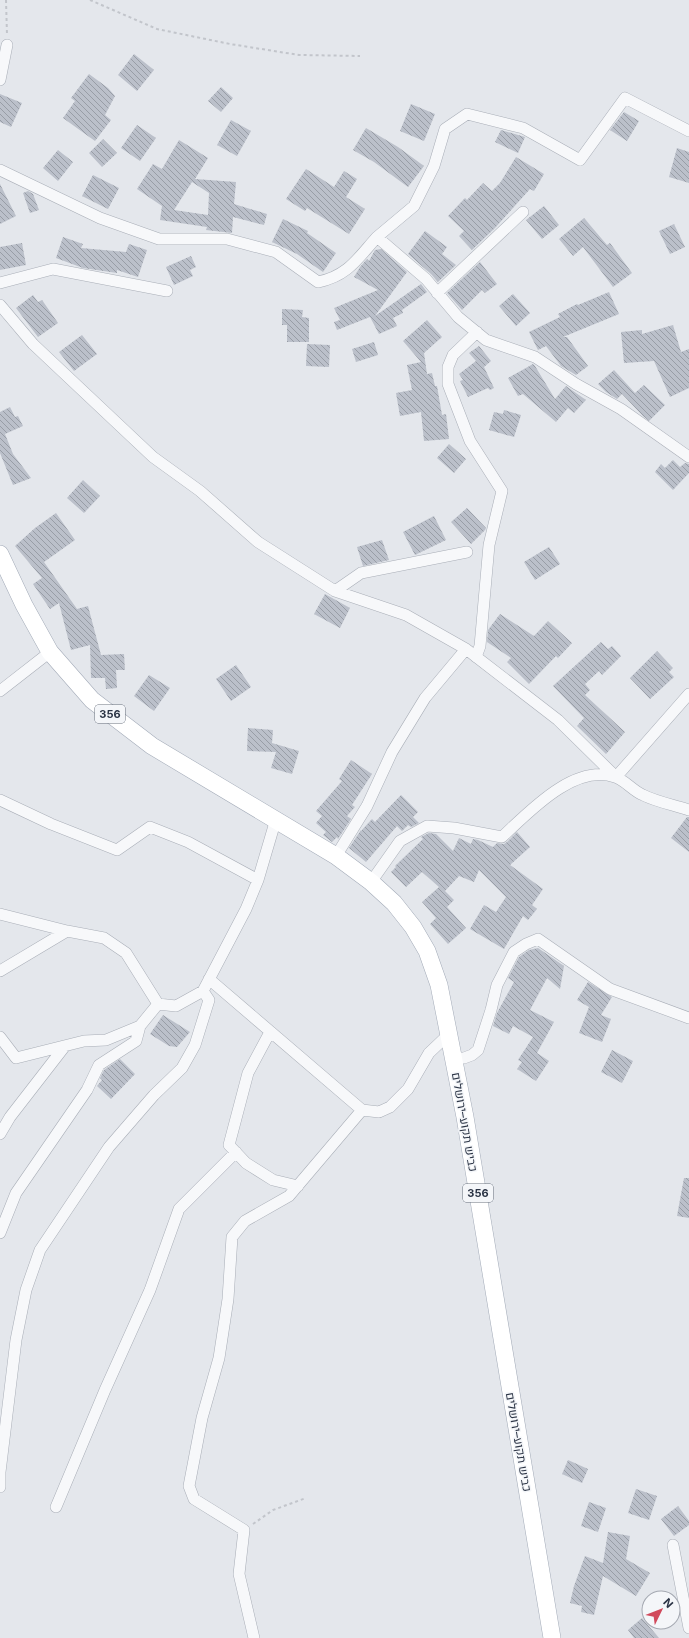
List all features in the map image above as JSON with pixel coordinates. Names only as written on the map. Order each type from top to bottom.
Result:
[{"type":"main road","name":"356","points":[[0,554],[24,605],[50,652],[92,700],[152,746],[276,820]]},
{"type":"main road","name":"כביש תקוע–ירושלים","points":[[276,820],[336,856],[371,882],[394,903],[413,926],[427,950],[439,985],[465,1117],[552,1638]]},
{"type":"street","points":[[0,80],[7,45]]},
{"type":"street","points":[[0,170],[100,218],[159,239],[227,239],[276,252],[318,282],[332,279],[345,272],[377,237],[414,206],[434,166],[445,129],[467,114],[523,128],[580,160],[625,98],[689,131]]},
{"type":"street","points":[[437,293],[523,212]]},
{"type":"street","points":[[377,237],[426,279],[458,317],[486,340],[535,357],[576,384],[621,409],[689,456]]},
{"type":"street","points":[[0,283],[53,269],[167,291]]},
{"type":"street","points":[[0,305],[33,344],[152,457],[200,491],[258,542],[335,591],[406,614],[466,649],[558,720],[616,777],[642,795],[689,810]]},
{"type":"street","points":[[476,657],[480,646],[489,545],[502,491],[470,441],[448,384],[448,367],[453,355],[477,332]]},
{"type":"street","points":[[335,591],[361,573],[467,552]]},
{"type":"street","points":[[336,856],[367,806],[392,752],[425,698],[466,649]]},
{"type":"street","points":[[0,691],[50,652]]},
{"type":"street","points":[[616,777],[689,694]]},
{"type":"street","points":[[371,882],[400,841],[427,826],[454,828],[502,837],[544,798],[578,779],[599,774],[616,777]]},
{"type":"street","points":[[0,800],[51,824],[117,850],[150,827],[188,842],[258,880]]},
{"type":"street","points":[[158,1004],[176,1006],[203,991],[246,909],[258,880],[276,820]]},
{"type":"street","points":[[0,914],[67,931],[104,938],[126,953],[158,1004]]},
{"type":"street","points":[[0,971],[67,931]]},
{"type":"street","points":[[453,1058],[464,1058],[472,1055],[478,1050],[491,1010],[497,985],[514,952],[526,944],[538,939],[610,989],[689,1018]]},
{"type":"street","points":[[209,979],[362,1110],[379,1112],[390,1108],[408,1089],[429,1053],[448,1035]]},
{"type":"street","points":[[0,1487],[0,1472],[16,1340],[26,1290],[40,1250],[109,1147],[154,1095],[182,1068],[195,1045],[209,1000],[203,991]]},
{"type":"street","points":[[0,1233],[16,1193],[88,1090],[98,1065],[136,1041],[140,1026],[158,1004]]},
{"type":"street","points":[[0,1037],[16,1058],[84,1041],[106,1040],[140,1026]]},
{"type":"street","points":[[270,1032],[248,1073],[229,1144],[246,1163],[273,1180],[298,1186]]},
{"type":"street","points":[[0,1134],[10,1117],[65,1046]]},
{"type":"street","points":[[254,1638],[239,1574],[244,1530],[194,1499],[189,1486],[202,1418],[220,1358],[228,1299],[232,1237],[245,1221],[289,1196],[362,1110]]},
{"type":"street","points":[[56,1507],[105,1390],[150,1290],[179,1209],[236,1152]]},
{"type":"street","points":[[673,1545],[689,1628]]},
{"type":"path","points":[[6,0],[7,45]]},
{"type":"path","points":[[90,0],[157,29],[230,44],[299,55],[360,56]]},
{"type":"path","points":[[244,1530],[274,1510],[306,1498]]},
{"type":"building","points":[[134,54],[154,70],[137,91],[118,75]]},
{"type":"building","points":[[89,74],[108,88],[115,96],[105,115],[111,120],[95,141],[63,118],[75,101],[71,98]]},
{"type":"building","points":[[221,87],[233,98],[221,112],[208,101]]},
{"type":"building","points":[[0,94],[22,103],[11,127],[0,122]]},
{"type":"building","points":[[411,104],[435,114],[424,141],[400,131]]},
{"type":"building","points":[[624,112],[639,121],[627,141],[610,130]]},
{"type":"building","points":[[231,120],[251,131],[237,156],[217,145]]},
{"type":"building","points":[[137,125],[156,138],[140,161],[121,148]]},
{"type":"building","points":[[366,128],[398,147],[424,166],[408,187],[374,162],[353,150]]},
{"type":"building","points":[[501,130],[525,137],[518,153],[495,142]]},
{"type":"building","points":[[103,139],[117,153],[102,167],[89,153]]},
{"type":"building","points":[[179,140],[208,158],[195,179],[236,182],[234,204],[267,214],[264,225],[233,217],[232,233],[206,230],[207,227],[160,220],[162,206],[137,189],[153,164],[162,169]],"holes":[[[192,182],[209,193],[208,215],[174,210]]]},
{"type":"building","points":[[677,148],[689,152],[689,183],[669,177]]},
{"type":"building","points":[[58,150],[73,162],[58,181],[43,168]]},
{"type":"building","points":[[516,157],[544,174],[534,191],[530,189],[495,228],[472,250],[459,236],[464,231],[448,216],[465,198],[467,200],[483,183],[492,191],[500,183]]},
{"type":"building","points":[[306,169],[334,187],[344,171],[357,179],[346,197],[365,209],[349,234],[307,208],[305,211],[286,199]]},
{"type":"building","points":[[93,175],[119,188],[108,209],[82,196]]},
{"type":"building","points":[[0,184],[16,216],[0,224]]},
{"type":"building","points":[[28,191],[33,194],[39,210],[30,213],[23,193]]},
{"type":"building","points":[[544,206],[559,225],[542,239],[526,220]]},
{"type":"building","points":[[584,218],[607,245],[610,243],[632,273],[613,287],[583,247],[573,256],[559,239]]},
{"type":"building","points":[[283,219],[308,231],[307,233],[336,253],[323,272],[297,254],[272,242]]},
{"type":"building","points":[[674,224],[685,247],[670,254],[659,231]]},
{"type":"building","points":[[425,231],[447,247],[442,254],[456,265],[438,282],[408,254]]},
{"type":"building","points":[[63,237],[83,244],[81,248],[126,252],[129,244],[147,250],[138,277],[117,270],[117,273],[83,268],[56,258]]},
{"type":"building","points":[[22,243],[26,265],[0,270],[0,247]]},
{"type":"building","points":[[381,249],[407,272],[375,316],[421,284],[427,292],[402,310],[403,313],[393,318],[397,326],[379,334],[370,317],[337,330],[334,322],[340,320],[334,308],[378,290],[354,277],[367,259],[369,261],[375,250]]},
{"type":"building","points":[[191,256],[196,267],[190,270],[193,276],[174,285],[166,267]]},
{"type":"building","points":[[480,262],[497,284],[485,293],[482,290],[462,310],[447,293]]},
{"type":"building","points":[[609,292],[619,314],[563,337],[567,337],[588,366],[576,375],[561,366],[546,346],[538,350],[529,332],[560,317],[558,314],[577,304],[578,305]]},
{"type":"building","points":[[513,294],[530,313],[516,326],[499,306]]},
{"type":"building","points":[[33,295],[38,302],[42,300],[58,323],[38,337],[16,308]]},
{"type":"building","points":[[282,309],[303,310],[302,317],[309,318],[309,342],[287,342],[287,325],[282,325]]},
{"type":"building","points":[[427,320],[442,337],[424,353],[427,374],[432,373],[435,386],[437,386],[442,415],[446,414],[449,439],[424,441],[421,412],[400,416],[396,393],[412,390],[407,365],[421,362],[403,341]]},
{"type":"building","points":[[673,325],[681,352],[689,349],[689,388],[670,397],[654,361],[624,363],[621,332],[642,330],[642,334]]},
{"type":"building","points":[[82,335],[97,354],[74,371],[59,352]]},
{"type":"building","points":[[374,342],[378,355],[356,362],[352,349]]},
{"type":"building","points":[[307,344],[330,345],[329,367],[306,366]]},
{"type":"building","points":[[479,346],[491,361],[484,367],[494,388],[490,390],[488,388],[468,397],[460,381],[463,380],[459,374],[476,361],[469,353]]},
{"type":"building","points":[[533,364],[555,399],[566,386],[586,400],[574,413],[568,408],[556,422],[523,394],[518,396],[508,378]]},
{"type":"building","points":[[614,370],[635,393],[644,385],[665,405],[649,421],[622,394],[617,399],[606,392],[598,384]]},
{"type":"building","points":[[10,407],[15,417],[18,416],[23,426],[5,434],[13,454],[31,478],[13,485],[0,453],[0,412]]},
{"type":"building","points":[[504,410],[521,415],[514,437],[489,430],[494,412],[503,414]]},
{"type":"building","points":[[449,444],[466,459],[454,473],[437,458]]},
{"type":"building","points":[[673,460],[680,467],[685,463],[689,464],[689,473],[673,490],[655,472],[661,464],[665,468]]},
{"type":"building","points":[[83,480],[100,496],[84,513],[67,498]]},
{"type":"building","points":[[467,508],[486,528],[471,544],[451,522]]},
{"type":"building","points":[[56,513],[75,540],[44,562],[77,609],[88,606],[101,655],[124,654],[125,670],[116,670],[117,688],[106,689],[105,678],[91,678],[90,645],[71,650],[59,603],[50,609],[33,584],[42,578],[15,546],[35,528]]},
{"type":"building","points":[[434,516],[446,540],[415,555],[403,532]]},
{"type":"building","points":[[382,540],[389,560],[363,566],[357,547]]},
{"type":"building","points":[[549,547],[560,564],[535,580],[524,562]]},
{"type":"building","points":[[325,594],[350,608],[340,628],[314,614]]},
{"type":"building","points":[[500,614],[534,636],[548,621],[572,643],[558,658],[556,656],[529,684],[507,662],[511,658],[487,642],[488,630]]},
{"type":"building","points":[[601,642],[608,649],[612,646],[621,656],[602,675],[599,671],[585,684],[590,690],[585,695],[625,732],[606,754],[577,726],[584,718],[553,686]]},
{"type":"building","points":[[657,651],[673,668],[669,672],[674,677],[650,699],[630,678]]},
{"type":"building","points":[[236,665],[251,687],[231,701],[216,679]]},
{"type":"building","points":[[149,675],[170,688],[154,711],[134,696]]},
{"type":"building","points":[[248,728],[273,730],[272,743],[299,751],[292,774],[271,768],[276,752],[247,751]]},
{"type":"building","points":[[351,760],[372,774],[352,805],[355,807],[347,816],[351,819],[338,839],[337,837],[332,842],[323,835],[326,832],[316,823],[322,816],[316,811],[342,781],[339,779]]},
{"type":"building","points":[[401,795],[418,812],[413,817],[419,823],[411,827],[408,825],[402,831],[397,826],[366,862],[349,848],[361,830],[372,819],[375,822]]},
{"type":"building","points":[[687,817],[689,817],[689,852],[671,838]]},
{"type":"building","points":[[517,832],[530,847],[510,865],[543,889],[532,905],[537,909],[528,920],[523,916],[504,949],[470,929],[484,905],[496,912],[506,897],[479,870],[474,882],[459,876],[445,891],[454,900],[447,907],[466,928],[448,944],[430,924],[436,918],[422,902],[439,887],[422,872],[406,887],[391,872],[396,867],[395,866],[423,839],[421,837],[429,833],[436,834],[453,851],[459,838],[471,844],[473,839],[478,840],[493,847],[497,843],[504,844]]},
{"type":"building","points":[[538,948],[564,966],[560,989],[547,978],[530,1010],[554,1022],[537,1053],[549,1061],[536,1081],[517,1069],[522,1062],[518,1060],[533,1037],[513,1026],[509,1034],[493,1026],[497,1013],[514,982],[508,978],[519,957],[529,950]]},
{"type":"building","points":[[588,982],[612,997],[601,1015],[611,1019],[602,1042],[579,1033],[589,1007],[577,1000]]},
{"type":"building","points":[[163,1015],[190,1032],[177,1047],[169,1046],[150,1034]]},
{"type":"building","points":[[612,1050],[633,1061],[622,1083],[601,1072]]},
{"type":"building","points":[[120,1059],[135,1074],[111,1099],[97,1086],[102,1080],[100,1078],[104,1070]]},
{"type":"building","points":[[684,1178],[689,1178],[689,1218],[677,1216]]},
{"type":"building","points":[[568,1460],[588,1469],[582,1483],[562,1474]]},
{"type":"building","points":[[636,1489],[657,1496],[649,1520],[628,1513]]},
{"type":"building","points":[[589,1502],[606,1508],[598,1532],[581,1526]]},
{"type":"building","points":[[678,1506],[689,1521],[689,1525],[674,1536],[661,1519]]},
{"type":"building","points":[[608,1532],[630,1536],[626,1559],[650,1573],[636,1596],[603,1576],[594,1615],[581,1612],[582,1606],[570,1603],[574,1586],[585,1556],[603,1563]]},
{"type":"building","points":[[641,1619],[641,1630],[652,1630],[659,1638],[634,1638],[628,1630]]}]
